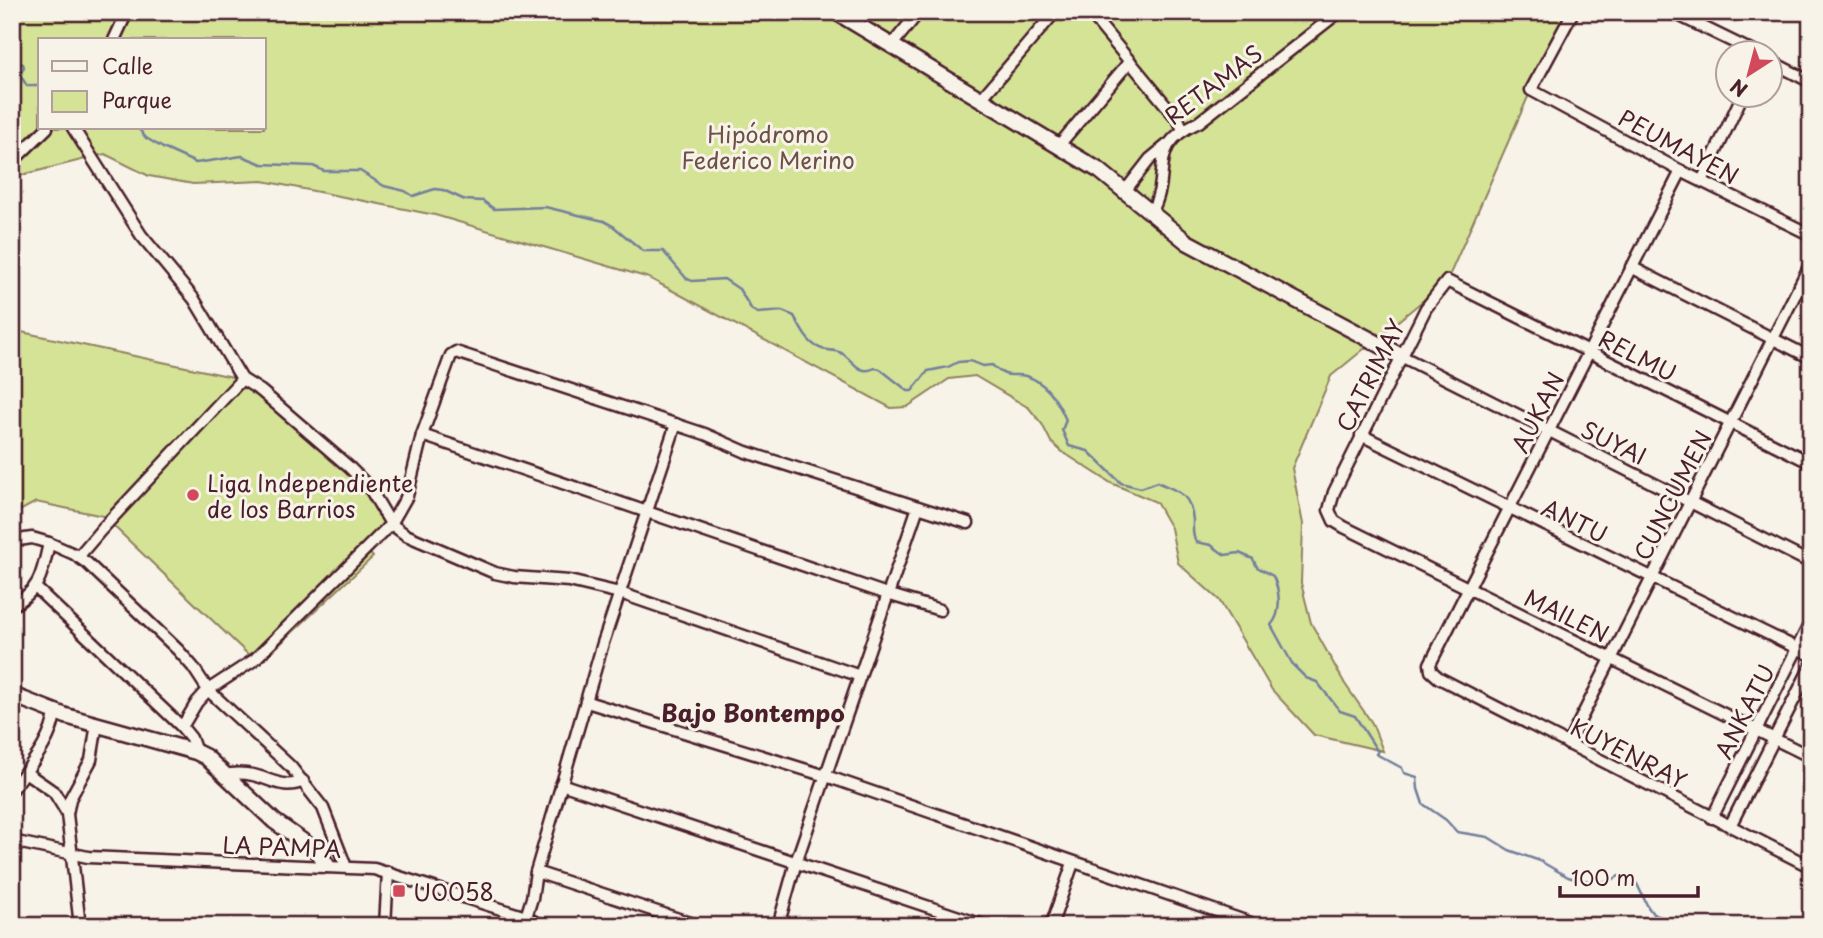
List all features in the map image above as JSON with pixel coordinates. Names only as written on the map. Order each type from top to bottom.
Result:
[{"type":"street","points":[[115,38],[127,12]]},
{"type":"street","points":[[836,12],[1059,145],[1112,180],[1186,242],[1401,356]]},
{"type":"street","points":[[891,46],[919,12]]},
{"type":"street","points":[[981,99],[1055,12]]},
{"type":"street","points":[[1089,12],[1179,121],[1183,130]]},
{"type":"street","name":"RETAMAS","points":[[1151,213],[1156,204],[1168,144],[1339,12]]},
{"type":"street","name":"PEUMAYEN","points":[[1573,12],[1531,90],[1681,171],[1811,234]]},
{"type":"street","points":[[1672,12],[1725,38]]},
{"type":"street","points":[[1059,145],[1130,61]]},
{"type":"street","points":[[1784,68],[1811,82]]},
{"type":"street","points":[[1702,181],[1736,108]]},
{"type":"street","points":[[12,162],[45,130]]},
{"type":"street","points":[[74,130],[141,235],[194,299],[242,379],[261,391],[349,467],[369,487],[391,524],[406,535],[495,573],[569,581],[620,593],[860,676]]},
{"type":"street","points":[[1125,191],[1150,159],[1168,144]]},
{"type":"street","name":"AUKAN","points":[[1432,670],[1430,664],[1468,587],[1681,171]]},
{"type":"street","name":"CUNCUMEN","points":[[1568,744],[1811,263]]},
{"type":"street","points":[[1631,267],[1811,358]]},
{"type":"street","name":"CATRIMAY","points":[[1334,492],[1426,308],[1447,281]]},
{"type":"street","name":"RELMU","points":[[1447,281],[1811,463]]},
{"type":"street","points":[[182,727],[197,702],[208,690],[254,660],[391,524],[407,496],[422,435],[451,355],[456,352],[676,425],[746,452],[968,523]]},
{"type":"street","name":"SUYAI","points":[[1401,356],[1811,563]]},
{"type":"street","points":[[78,557],[242,379]]},
{"type":"street","points":[[526,917],[561,784],[676,425]]},
{"type":"street","points":[[422,435],[940,610]]},
{"type":"street","name":"ANTU","points":[[1361,435],[1811,655]]},
{"type":"street","name":"MAILEN","points":[[1334,492],[1329,510],[1334,521],[1811,757]]},
{"type":"street","points":[[778,926],[796,862],[918,507]]},
{"type":"street","points":[[12,541],[32,538],[78,557],[178,650],[208,690],[291,766],[303,781],[323,808],[346,867]]},
{"type":"street","points":[[12,606],[36,588],[41,579],[49,543]]},
{"type":"street","points":[[36,588],[182,727],[197,752]]},
{"type":"street","name":"ANKATU","points":[[1712,817],[1811,621]]},
{"type":"street","name":"ANKATU","points":[[1730,826],[1811,666]]},
{"type":"street","name":"KUYENRAY","points":[[1432,670],[1439,678],[1811,867]]},
{"type":"street","points":[[12,695],[55,712],[197,752],[274,821],[318,852],[327,865]]},
{"type":"street","points":[[587,702],[826,776],[1238,918],[1251,923],[1250,926]]},
{"type":"street","points":[[12,790],[44,746],[53,727],[55,712]]},
{"type":"street","points":[[80,926],[67,814],[70,799],[91,760],[97,724]]},
{"type":"street","points":[[25,772],[54,792],[67,814]]},
{"type":"street","points":[[225,775],[243,773],[294,786],[303,781]]},
{"type":"street","points":[[561,784],[986,926]]},
{"type":"street","name":"LA PAMPA","points":[[12,841],[71,854],[238,864],[327,865],[388,872],[526,917],[542,926]]},
{"type":"street","points":[[1051,926],[1073,863]]},
{"type":"street","points":[[385,926],[388,872]]},
{"type":"street","points":[[536,872],[700,926]]},
{"type":"green space","name":"Hipódromo Federico Merino","points":[[12,12],[1573,12],[1531,90],[1447,281],[1331,376],[1292,468],[1303,524],[1301,583],[1311,623],[1345,684],[1372,723],[1383,751],[1314,735],[1272,690],[1219,600],[1178,563],[1171,528],[1156,502],[1111,483],[1061,451],[1051,442],[1042,424],[1029,408],[975,376],[949,379],[907,407],[891,408],[649,278],[435,215],[263,181],[193,184],[149,176],[105,154],[22,175],[12,182]]},
{"type":"green space","name":"Liga Independiente de los Barrios","points":[[12,330],[242,379],[349,467],[391,524],[366,549],[373,557],[261,662],[257,657],[254,660],[103,516],[36,502],[12,515]]},
{"type":"waterway","points":[[12,61],[23,64],[20,75],[27,86],[38,86]]},
{"type":"waterway","points":[[140,130],[146,138],[163,148],[196,163],[242,156],[262,164],[313,166],[324,171],[360,171],[384,186],[405,191],[413,196],[435,189],[443,190],[465,200],[483,201],[494,209],[545,207],[604,221],[643,251],[663,251],[686,278],[692,281],[724,279],[739,289],[752,310],[758,313],[782,311],[794,316],[805,335],[817,347],[841,352],[861,369],[880,369],[908,391],[912,391],[928,371],[958,362],[992,365],[1006,374],[1033,379],[1050,393],[1059,406],[1066,420],[1062,430],[1069,446],[1088,451],[1121,483],[1141,488],[1157,482],[1182,494],[1189,504],[1196,542],[1211,545],[1225,555],[1239,553],[1253,559],[1257,567],[1273,576],[1279,602],[1275,620],[1271,625],[1293,665],[1306,678],[1317,682],[1340,711],[1355,716],[1378,752],[1376,754],[1402,768],[1404,773],[1417,777],[1423,804],[1446,820],[1457,832],[1488,837],[1509,850],[1540,861],[1568,877],[1608,882],[1619,876],[1629,877],[1637,884],[1653,914],[1673,922],[1675,926]]},
{"type":"place","name":"Liga Independiente de los Barrios","points":[[193,495]]},
{"type":"place","name":"U0058","points":[[399,891]]},
{"type":"district","name":"Bajo Bontempo","points":[[753,712]]}]
